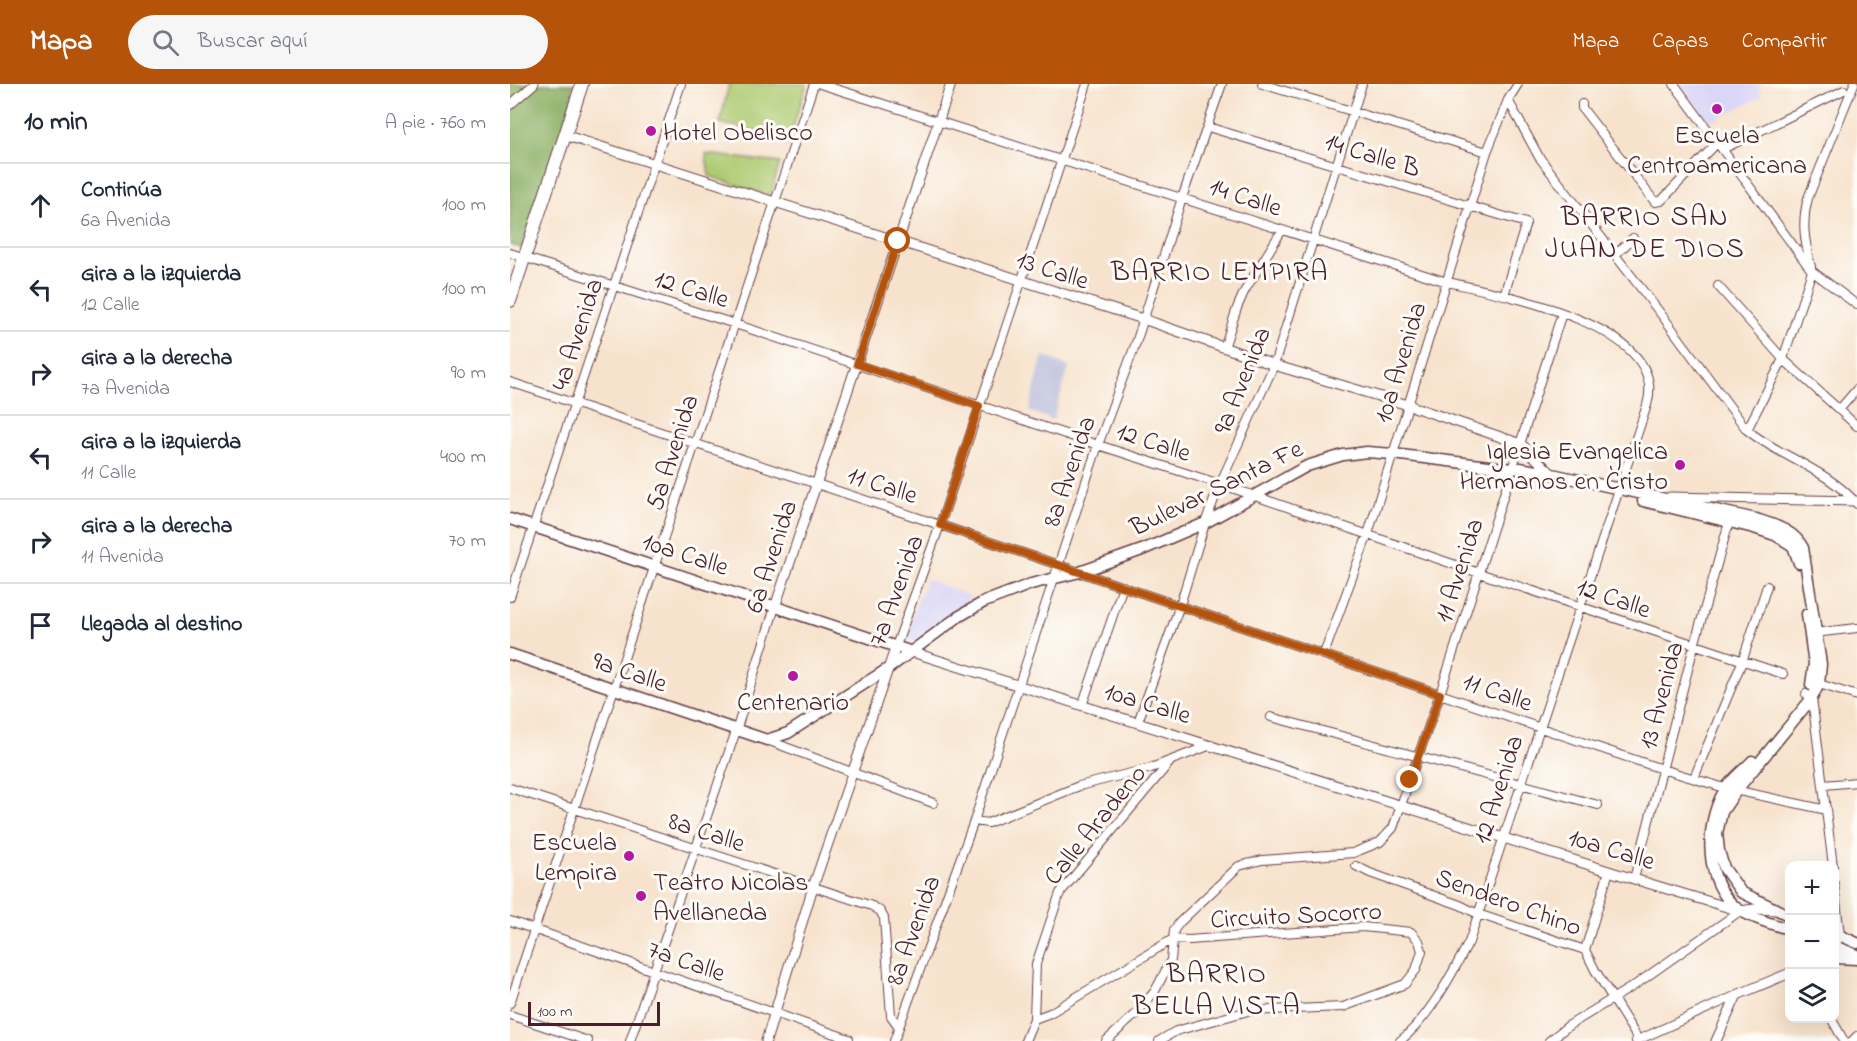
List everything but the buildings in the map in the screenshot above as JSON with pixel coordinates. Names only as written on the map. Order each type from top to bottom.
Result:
[{"type":"main road","points":[[510,301],[582,84]]},
{"type":"main road","name":"Bulevar Santa Fe","points":[[767,740],[788,733],[889,668],[958,617],[984,602],[1031,584],[1080,572],[1142,550],[1205,523],[1307,466],[1343,455],[1393,454],[1512,470],[1520,468],[1552,474],[1775,535],[1786,535]]},
{"type":"main road","name":"Bulevar Santa Fe","points":[[1512,470],[1519,474],[1646,495],[1756,519],[1786,535]]},
{"type":"main road","name":"10a Calle","points":[[510,519],[912,652]]},
{"type":"main road","points":[[1785,928],[1740,911],[1728,900],[1712,863],[1710,842],[1715,809],[1809,696],[1821,664],[1813,633],[1803,548],[1799,541],[1786,535]]},
{"type":"main road","name":"9a Calle","points":[[510,654],[736,731]]},
{"type":"main road","points":[[736,731],[767,740]]},
{"type":"main road","points":[[1731,789],[1717,833],[1724,868],[1741,892],[1788,915]]},
{"type":"main road","points":[[1839,941],[1857,943]]},
{"type":"main road","points":[[1839,943],[1857,957]]},
{"type":"main road","points":[[1839,958],[1857,957]]},
{"type":"street","points":[[510,105],[534,84]]},
{"type":"street","name":"4a Avenida","points":[[510,597],[681,84]]},
{"type":"street","name":"5a Avenida","points":[[510,1003],[814,84]]},
{"type":"street","name":"14 Calle","points":[[820,84],[1447,282],[1504,295],[1562,313],[1607,332],[1632,351],[1644,370]]},
{"type":"street","name":"6a Avenida","points":[[630,1041],[736,731],[816,484],[951,84]]},
{"type":"street","name":"7a Avenida","points":[[766,1041],[813,887],[940,525],[1087,84]]},
{"type":"street","name":"8a Avenida","points":[[894,1041],[975,821],[1017,686],[1098,446],[1137,340],[1182,198],[1222,84]]},
{"type":"street","points":[[1262,84],[1487,152]]},
{"type":"street","name":"9a Avenida","points":[[1138,722],[1180,605],[1205,523],[1220,484],[1274,365],[1362,84]]},
{"type":"street","name":"10a Avenida","points":[[1324,654],[1368,534],[1487,152],[1508,100],[1518,84]]},
{"type":"street","points":[[1674,84],[1812,271],[1857,305]]},
{"type":"street","points":[[1748,430],[1783,359],[1812,271],[1803,234],[1803,216],[1808,198],[1854,84]]},
{"type":"street","points":[[1723,149],[1844,90]]},
{"type":"street","points":[[1508,100],[1539,157],[1748,430],[1763,442],[1808,465],[1843,488],[1856,502]]},
{"type":"street","points":[[1582,104],[1582,108],[1654,202],[1661,201],[1718,142]]},
{"type":"street","name":"14 Calle B","points":[[1208,127],[1526,223],[1504,295]]},
{"type":"street","name":"13 Calle","points":[[564,135],[1143,319],[1274,365],[1408,405],[1521,444],[1552,474]]},
{"type":"street","points":[[1224,348],[1244,292],[1282,230]]},
{"type":"street","points":[[1615,255],[1632,238]]},
{"type":"street","name":"12 Calle","points":[[510,253],[735,324],[1098,446],[1220,484],[1783,675]]},
{"type":"street","points":[[1718,286],[1783,359],[1857,426]]},
{"type":"street","name":"11 Avenida","points":[[1173,939],[1174,930],[1180,922],[1239,866],[1262,860],[1353,853],[1371,847],[1389,835],[1402,806],[1440,694],[1562,313]]},
{"type":"street","name":"12 Avenida","points":[[1400,1041],[1410,1034],[1455,968],[1469,942],[1649,399],[1650,386],[1644,370]]},
{"type":"street","name":"11 Calle","points":[[510,382],[1180,605],[1662,769],[1731,789],[1827,810]]},
{"type":"street","points":[[1839,410],[1857,389]]},
{"type":"street","points":[[1646,495],[1856,502]]},
{"type":"street","points":[[1664,506],[1681,502],[1719,499]]},
{"type":"street","name":"13 Avenida","points":[[1634,879],[1694,646],[1729,522]]},
{"type":"street","points":[[1083,706],[1123,586]]},
{"type":"street","points":[[1694,778],[1742,662],[1767,586]]},
{"type":"street","points":[[1813,633],[1857,628]]},
{"type":"street","name":"10a Calle","points":[[912,652],[1740,911],[1776,910]]},
{"type":"street","points":[[1815,683],[1857,696]]},
{"type":"street","points":[[1809,696],[1824,786],[1832,861]]},
{"type":"street","points":[[1271,717],[1598,805]]},
{"type":"street","points":[[767,740],[933,803]]},
{"type":"street","points":[[975,821],[988,823],[1079,786],[1170,762],[1211,745]]},
{"type":"street","name":"Calle Aradeno","points":[[1034,1019],[1036,964],[1060,893],[1170,762]]},
{"type":"street","points":[[1824,786],[1857,782]]},
{"type":"street","name":"8a Calle","points":[[510,788],[872,906],[880,911],[884,918],[891,1016],[899,1027]]},
{"type":"street","name":"Sendero Chino","points":[[1356,866],[1478,914],[1585,950],[1637,1040]]},
{"type":"street","points":[[1585,950],[1609,871]]},
{"type":"street","points":[[1549,1041],[1568,1026],[1635,985],[1740,911]]},
{"type":"street","name":"7a Calle","points":[[510,921],[849,1039]]},
{"type":"street","name":"Circuito Socorro","points":[[1159,1041],[1176,1031],[1248,1011],[1343,1007],[1405,984],[1416,970],[1422,951],[1419,941],[1411,932],[1363,927],[1189,940],[1173,939]]},
{"type":"street","points":[[1025,1041],[1034,1019],[1050,1013],[1173,939]]},
{"type":"street","points":[[1106,1041],[1136,1014],[1155,991],[1171,960],[1173,939]]},
{"type":"street","points":[[1637,1040],[1785,975]]},
{"type":"street","points":[[1716,1041],[1737,995]]},
{"type":"street","points":[[510,1015],[588,1041]]},
{"type":"street","points":[[1834,1023],[1844,1041]]},
{"type":"street","points":[[1852,1041],[1857,1036]]},
{"type":"shaded area","name":"Escuela Centroamericana","points":[[1677,84],[1763,84],[1758,87],[1762,97],[1709,122]]},
{"type":"shaded area","points":[[1043,355],[1069,367],[1053,420],[1029,411]]},
{"type":"shaded area","points":[[927,579],[972,597],[916,642],[906,639],[917,602]]},
{"type":"green space","points":[[510,84],[574,84],[564,135],[521,248],[510,245]]},
{"type":"green space","points":[[729,84],[807,84],[789,139],[720,123]]},
{"type":"green space","points":[[706,154],[780,163],[770,196],[709,176]]},
{"type":"place","name":"Escuela Centroamericana","points":[[1717,109]]},
{"type":"place","name":"Hotel Obelisco","points":[[651,131]]},
{"type":"place","name":"Iglesia Evangelica Hermanos en Cristo","points":[[1680,465]]},
{"type":"place","name":"Centenario","points":[[793,676]]},
{"type":"place","name":"Escuela Lempira","points":[[629,856]]},
{"type":"place","name":"Teatro Nicolas Avellaneda","points":[[641,896]]},
{"type":"district","name":"BARRIO SAN JUAN DE DIOS","points":[[1645,231]]},
{"type":"district","name":"BARRIO LEMPIRA","points":[[1220,270]]},
{"type":"district","name":"BARRIO BELLA VISTA","points":[[1217,988]]},
{"type":"route","points":[[898,241],[857,364],[979,406],[940,525],[1440,694],[1410,780]]}]
